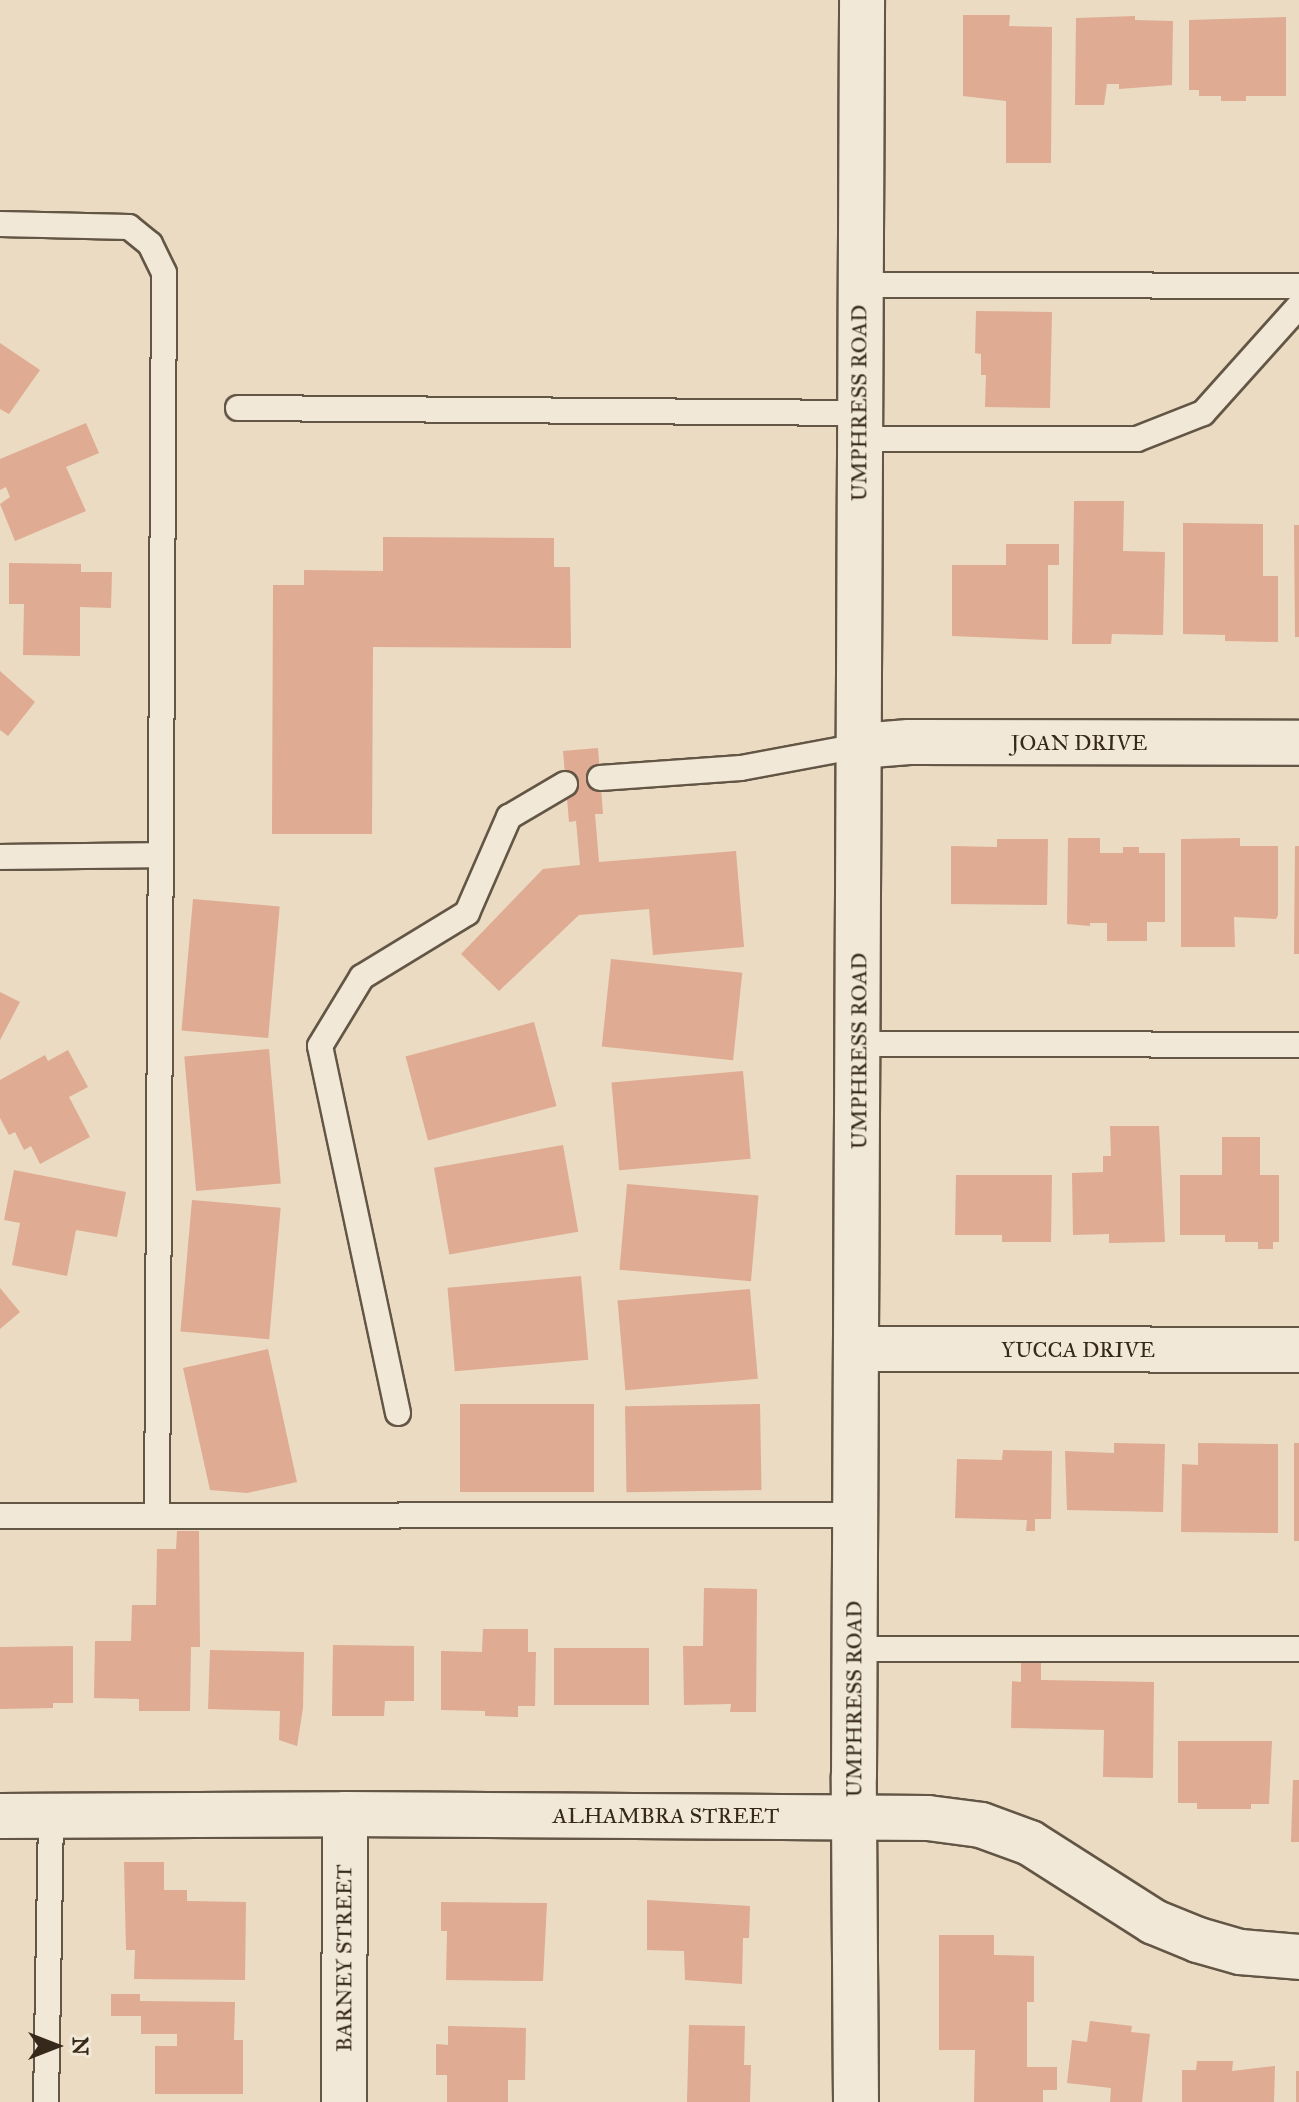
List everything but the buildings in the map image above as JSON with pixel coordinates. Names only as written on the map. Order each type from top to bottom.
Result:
[{"type":"street","name":"UMPHRESS ROAD","points":[[856,2102],[854,1818],[862,0]]},
{"type":"street","name":"JOAN DRIVE","points":[[859,746],[909,742],[1299,743]]},
{"type":"street","name":"YUCCA DRIVE","points":[[857,1349],[1299,1350]]},
{"type":"street","name":"ALHAMBRA STREET","points":[[0,1816],[345,1814],[928,1818],[981,1825],[1030,1843],[1154,1922],[1240,1952],[1299,1957]]},
{"type":"street","name":"BARNEY STREET","points":[[344,2102],[345,1814]]},
{"type":"lane","points":[[0,224],[129,227],[150,244],[164,273],[157,1515]]},
{"type":"lane","points":[[859,285],[1299,286]]},
{"type":"lane","points":[[238,408],[858,426],[1137,439],[1203,413],[1299,306]]},
{"type":"lane","points":[[600,778],[741,768],[859,746]]},
{"type":"lane","points":[[398,1413],[320,1046],[362,977],[467,913],[509,817],[565,784]]},
{"type":"lane","points":[[0,857],[160,855]]},
{"type":"lane","points":[[859,1044],[1299,1045]]},
{"type":"lane","points":[[0,1516],[855,1515]]},
{"type":"lane","points":[[855,1649],[1299,1649]]},
{"type":"lane","points":[[46,2102],[51,1814]]}]
